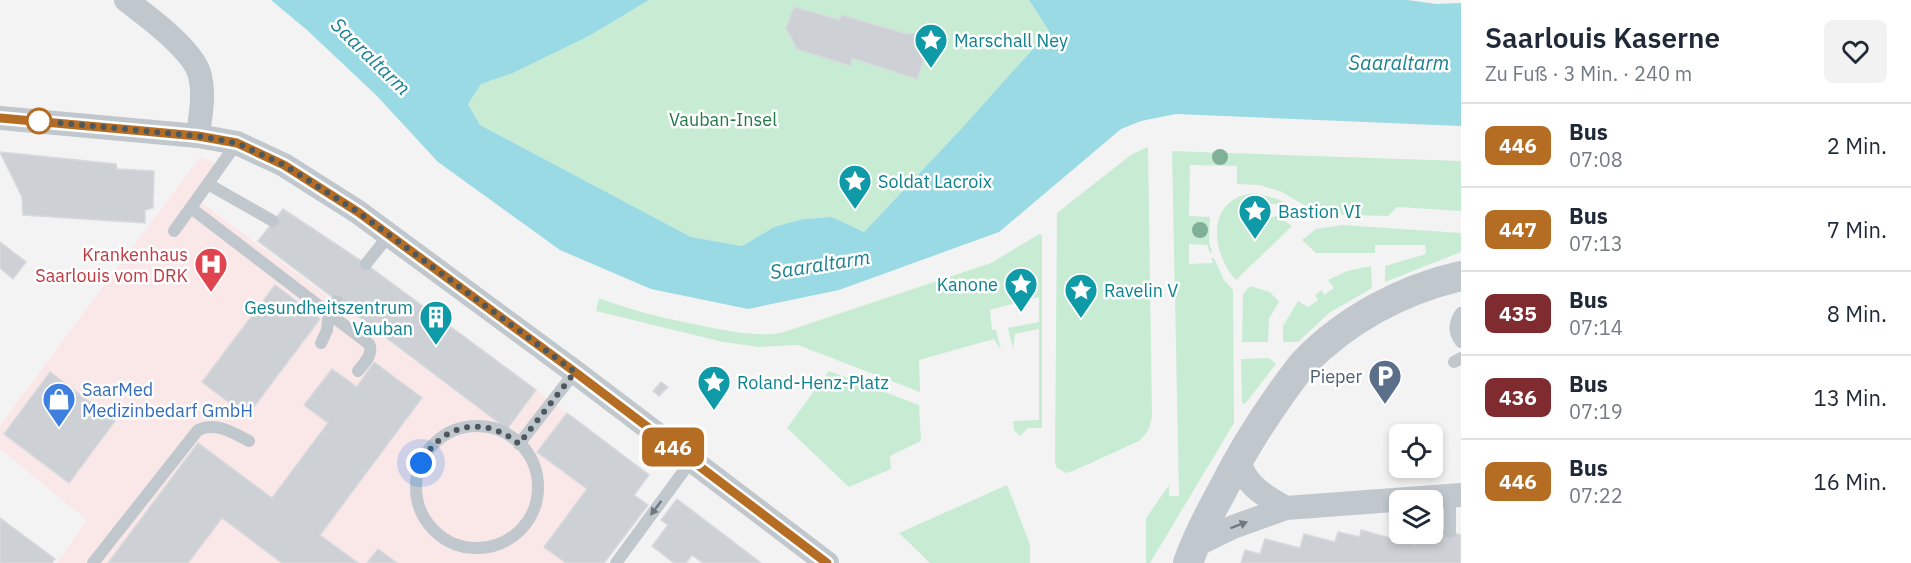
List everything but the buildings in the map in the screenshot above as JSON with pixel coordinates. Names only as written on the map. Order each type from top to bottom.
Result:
[{"type":"street","points":[[126,0],[154,21],[190,56],[200,74],[202,97],[198,136]]},
{"type":"street","points":[[0,118],[198,136],[237,143],[293,170],[358,212],[575,372],[815,560]]},
{"type":"street","points":[[1187,557],[1238,459],[1269,410],[1303,364],[1326,342],[1380,306],[1439,281],[1461,276]]},
{"type":"street","points":[[1238,459],[1242,472],[1260,493],[1286,508]]},
{"type":"street","points":[[1187,557],[1233,527],[1286,508],[1456,495]]},
{"type":"lane","points":[[174,231],[237,143]]},
{"type":"lane","points":[[208,184],[273,221]]},
{"type":"lane","points":[[191,208],[369,344],[370,354],[358,371]]},
{"type":"lane","points":[[366,264],[389,235]]},
{"type":"lane","points":[[321,343],[327,330],[329,312],[337,301]]},
{"type":"lane","points":[[1460,313],[1455,326],[1461,342]]},
{"type":"lane","points":[[1461,358],[1454,362],[1461,363]]},
{"type":"lane","points":[[519,444],[575,372]]},
{"type":"lane","points":[[93,563],[198,430],[207,426],[225,428],[249,441]]},
{"type":"lane","points":[[475,426],[494,429],[519,444],[532,462],[538,483],[535,505],[526,524],[509,539],[489,547],[467,548],[438,535],[420,511],[416,492],[417,472],[431,446],[446,434],[475,426]]},
{"type":"lane","points":[[616,563],[691,461]]},
{"type":"lane","points":[[1454,526],[1456,495]]},
{"type":"shaded area","name":"Krankenhaus Saarlouis vom DRK","points":[[200,157],[216,163],[194,197],[507,429],[536,390],[567,413],[537,452],[587,489],[544,546],[566,563],[57,563],[87,520],[0,449],[0,425]]},
{"type":"green space","name":"Vauban-Insel","points":[[649,0],[1029,0],[1049,31],[864,232],[832,217],[803,219],[774,227],[742,246],[691,237],[480,125],[468,104],[481,84],[513,73],[589,36]]},
{"type":"green space","points":[[1148,147],[1151,421],[1146,433],[1139,441],[1066,473],[1056,467],[1055,460],[1057,213],[1132,154]]},
{"type":"green space","points":[[1172,151],[1461,161],[1461,211],[1397,207],[1388,216],[1319,214],[1282,192],[1259,185],[1237,184],[1237,166],[1190,165],[1189,216],[1210,217],[1209,242],[1212,252],[1210,253],[1207,245],[1189,244],[1189,264],[1213,263],[1211,258],[1214,258],[1224,280],[1233,290],[1234,423],[1150,563],[1146,563],[1146,518],[1169,485],[1169,496],[1179,496]]},
{"type":"green space","points":[[1254,193],[1278,199],[1305,215],[1277,204],[1260,207],[1268,218],[1277,216],[1292,226],[1236,280],[1221,255],[1217,228],[1220,215],[1227,205],[1238,197]]},
{"type":"green space","points":[[1342,225],[1461,233],[1461,252],[1385,282],[1385,266],[1426,254],[1425,245],[1375,245],[1375,253],[1316,253],[1302,240],[1316,229]]},
{"type":"green space","points":[[1039,234],[1042,235],[1042,428],[1028,428],[1020,436],[1014,430],[1013,421],[1039,420],[1039,329],[1015,334],[1013,349],[1008,328],[1039,322],[1039,297],[990,310],[992,330],[996,330],[1001,350],[994,339],[919,360],[920,392],[798,345],[759,347],[723,342],[596,311],[599,298],[650,314],[722,330],[751,334],[781,333],[991,263]]},
{"type":"green space","points":[[1371,266],[1372,288],[1329,313],[1298,342],[1283,342],[1283,326],[1298,301],[1308,307],[1318,300],[1315,295],[1322,290],[1324,295],[1334,288],[1328,280],[1347,271]]},
{"type":"green space","points":[[1250,286],[1270,292],[1279,302],[1269,318],[1268,342],[1242,342],[1243,294]]},
{"type":"green space","points":[[1269,358],[1276,364],[1245,404],[1242,403],[1241,359]]},
{"type":"green space","points":[[829,371],[919,405],[921,441],[890,456],[891,469],[849,487],[787,428]]},
{"type":"green space","points":[[1007,485],[1030,544],[1030,563],[930,563],[899,533]]},
{"type":"water","name":"Saaraltarm","points":[[271,0],[649,0],[589,36],[513,73],[481,84],[468,104],[480,125],[691,237],[742,246],[774,227],[803,219],[832,217],[864,232],[1049,31],[1029,0],[1407,0],[1437,4],[1461,3],[1461,126],[1176,114],[1141,121],[1121,129],[999,232],[839,290],[748,309],[651,289],[560,250],[438,162],[376,95],[307,30]]},
{"type":"bus line","name":"446","points":[[0,118],[198,136],[237,143],[284,165],[358,212],[575,372],[827,563]]},
{"type":"place","name":"Marschall Ney","points":[[931,69]]},
{"type":"place","name":"Soldat Lacroix","points":[[855,210]]},
{"type":"place","name":"Bastion VI","points":[[1255,240]]},
{"type":"place","name":"Krankenhaus Saarlouis vom DRK","points":[[211,293]]},
{"type":"place","name":"Kanone","points":[[1021,313]]},
{"type":"place","name":"Ravelin V","points":[[1081,319]]},
{"type":"place","name":"Gesundheitszentrum Vauban","points":[[436,346]]},
{"type":"place","name":"Pieper","points":[[1385,405]]},
{"type":"place","name":"Roland-Henz-Platz","points":[[714,411]]},
{"type":"place","name":"SaarMed Medizinbedarf GmbH","points":[[59,428]]},
{"type":"route","points":[[39,121],[198,136],[237,143],[284,165],[358,212],[575,372],[519,444],[494,429],[475,426],[446,434],[431,446],[421,463]]}]
